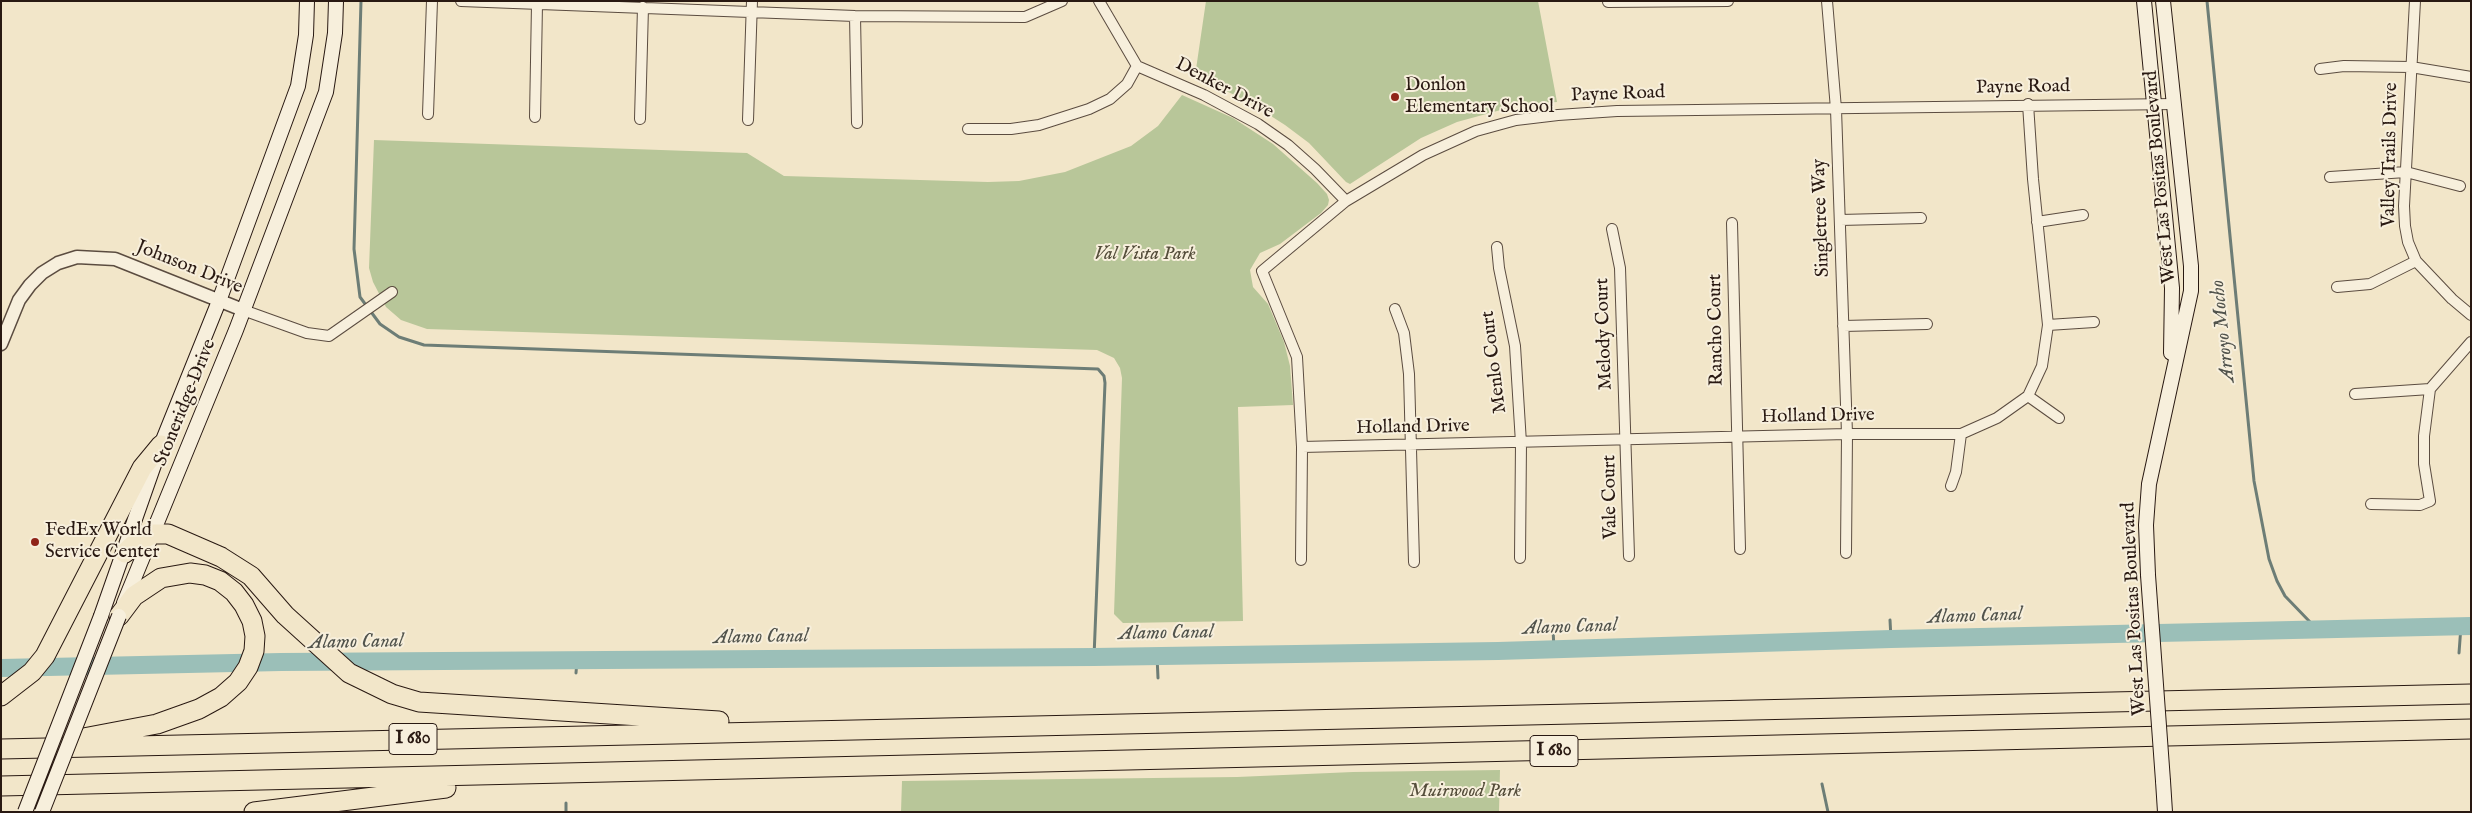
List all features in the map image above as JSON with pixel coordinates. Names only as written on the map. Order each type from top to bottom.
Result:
[{"type":"highway","points":[[1,696],[32,672],[45,656],[142,468],[162,445]]},
{"type":"highway","points":[[125,553],[133,545],[153,534],[168,534],[238,566],[261,586],[285,615],[349,672],[392,694],[419,702],[756,724],[790,730]]},
{"type":"highway","points":[[36,748],[157,724],[199,709],[221,697],[238,682],[248,667],[254,651],[255,636],[252,621],[244,605],[234,592],[220,581],[205,575],[190,573],[161,578],[147,586],[110,616]]},
{"type":"highway","name":"I 680","points":[[1,749],[2471,694]]},
{"type":"highway","name":"I 680","points":[[1,786],[504,776],[2471,729]]},
{"type":"highway","points":[[254,812],[446,788],[481,788],[504,776]]},
{"type":"highway","points":[[1,798],[27,797],[49,784]]},
{"type":"main road","name":"Stoneridge Drive","points":[[42,812],[110,616],[125,553],[162,445],[219,301],[298,86],[306,35],[307,1]]},
{"type":"main road","name":"Stoneridge Drive","points":[[25,812],[110,616],[153,534],[243,310],[326,92],[335,33],[336,1]]},
{"type":"main road","name":"West Las Positas Boulevard","points":[[2144,1],[2172,288],[2171,376]]},
{"type":"main road","name":"West Las Positas Boulevard","points":[[2163,1],[2191,266],[2191,291],[2149,484],[2146,525],[2165,812]]},
{"type":"street","points":[[428,114],[432,1]]},
{"type":"street","points":[[461,1],[643,7],[752,6],[855,16],[1024,17],[1062,1]]},
{"type":"street","points":[[968,129],[1011,129],[1039,125],[1089,110],[1110,99],[1127,84],[1137,66],[1099,1]]},
{"type":"street","points":[[1608,2],[1728,1]]},
{"type":"street","name":"Singletree Way","points":[[1827,1],[1836,109],[1840,220],[1847,434],[1846,553]]},
{"type":"street","name":"Valley Trails Drive","points":[[2416,1],[2411,67],[2405,226],[2408,242],[2416,261],[2452,299],[2471,315]]},
{"type":"street","points":[[535,117],[537,4]]},
{"type":"street","points":[[748,120],[752,6]]},
{"type":"street","points":[[640,119],[643,7]]},
{"type":"street","points":[[855,16],[857,123]]},
{"type":"street","name":"Denker Drive","points":[[1137,66],[1204,95],[1258,124],[1288,145],[1346,201]]},
{"type":"street","points":[[2320,69],[2344,66],[2411,67],[2471,77]]},
{"type":"street","name":"Payne Road","points":[[1302,447],[1297,357],[1262,271],[1346,201],[1431,150],[1476,131],[1516,120],[1616,111],[1836,109],[2028,104],[2174,104]]},
{"type":"street","name":"Holland Drive","points":[[1302,447],[1411,446],[1738,436],[1961,434],[1997,418],[2028,396],[2042,366],[2048,325],[2037,222],[2028,104]]},
{"type":"street","points":[[2330,177],[2406,172],[2460,186]]},
{"type":"street","points":[[2037,222],[2083,215]]},
{"type":"street","points":[[1840,220],[1921,218]]},
{"type":"street","name":"Rancho Court","points":[[1732,223],[1740,549]]},
{"type":"street","name":"Melody Court","points":[[1612,229],[1620,268],[1627,439]]},
{"type":"street","name":"Menlo Court","points":[[1497,247],[1499,268],[1515,346],[1521,443],[1520,558]]},
{"type":"street","name":"Johnson Drive","points":[[1,344],[19,300],[30,285],[42,273],[58,263],[77,257],[114,259],[219,301],[307,333],[329,336],[392,292]]},
{"type":"street","points":[[2337,287],[2370,284],[2416,261]]},
{"type":"street","points":[[1395,309],[1404,333],[1409,374],[1414,562]]},
{"type":"street","points":[[2048,325],[2094,322]]},
{"type":"street","points":[[1843,326],[1927,324]]},
{"type":"street","points":[[2371,504],[2420,505],[2430,501],[2424,464],[2424,436],[2430,389],[2471,342]]},
{"type":"street","points":[[2355,394],[2430,389]]},
{"type":"street","points":[[2028,396],[2059,418]]},
{"type":"street","points":[[1951,486],[1956,472],[1961,434]]},
{"type":"street","name":"Vale Court","points":[[1627,439],[1629,556]]},
{"type":"street","points":[[1301,560],[1302,447]]},
{"type":"green space","name":"Donlon Elementary School","points":[[1206,1],[1538,1],[1557,102],[1519,105],[1457,122],[1421,138],[1350,184],[1309,143],[1285,125],[1249,102],[1195,76]]},
{"type":"green space","name":"Val Vista Park","points":[[1182,95],[1233,118],[1273,144],[1317,183],[1327,194],[1329,200],[1328,205],[1321,213],[1280,244],[1260,253],[1250,270],[1253,287],[1268,304],[1284,342],[1290,366],[1293,405],[1238,407],[1243,621],[1123,623],[1114,614],[1122,378],[1120,368],[1114,358],[1097,350],[427,329],[401,320],[386,307],[373,282],[369,268],[374,140],[747,153],[784,176],[988,182],[1019,181],[1065,172],[1131,146],[1158,126]]},
{"type":"green space","name":"Muirwood Park","points":[[1500,770],[1499,812],[901,812],[902,781],[1237,777],[1353,772]]},
{"type":"waterway","points":[[361,1],[354,249],[360,297],[380,324],[399,337],[424,345],[1098,369],[1104,376],[1105,383],[1094,657]]},
{"type":"waterway","name":"Arroyo Mocho","points":[[2207,1],[2254,481],[2269,559],[2285,596],[2311,623],[2330,629]]},
{"type":"waterway","points":[[1890,620],[1891,639]]},
{"type":"waterway","points":[[2459,653],[2461,626]]},
{"type":"waterway","name":"Alamo Canal","points":[[1,668],[281,662],[1094,657],[1498,651],[1891,639],[2471,626]]},
{"type":"waterway","points":[[1553,629],[1554,649]]},
{"type":"waterway","points":[[1157,656],[1158,678]]},
{"type":"waterway","points":[[576,673],[577,660]]},
{"type":"waterway","points":[[1822,784],[1828,812]]},
{"type":"waterway","points":[[566,803],[566,812]]},
{"type":"place","name":"Donlon Elementary School","points":[[1395,97]]},
{"type":"place","name":"FedEx World Service Center","points":[[35,542]]}]
